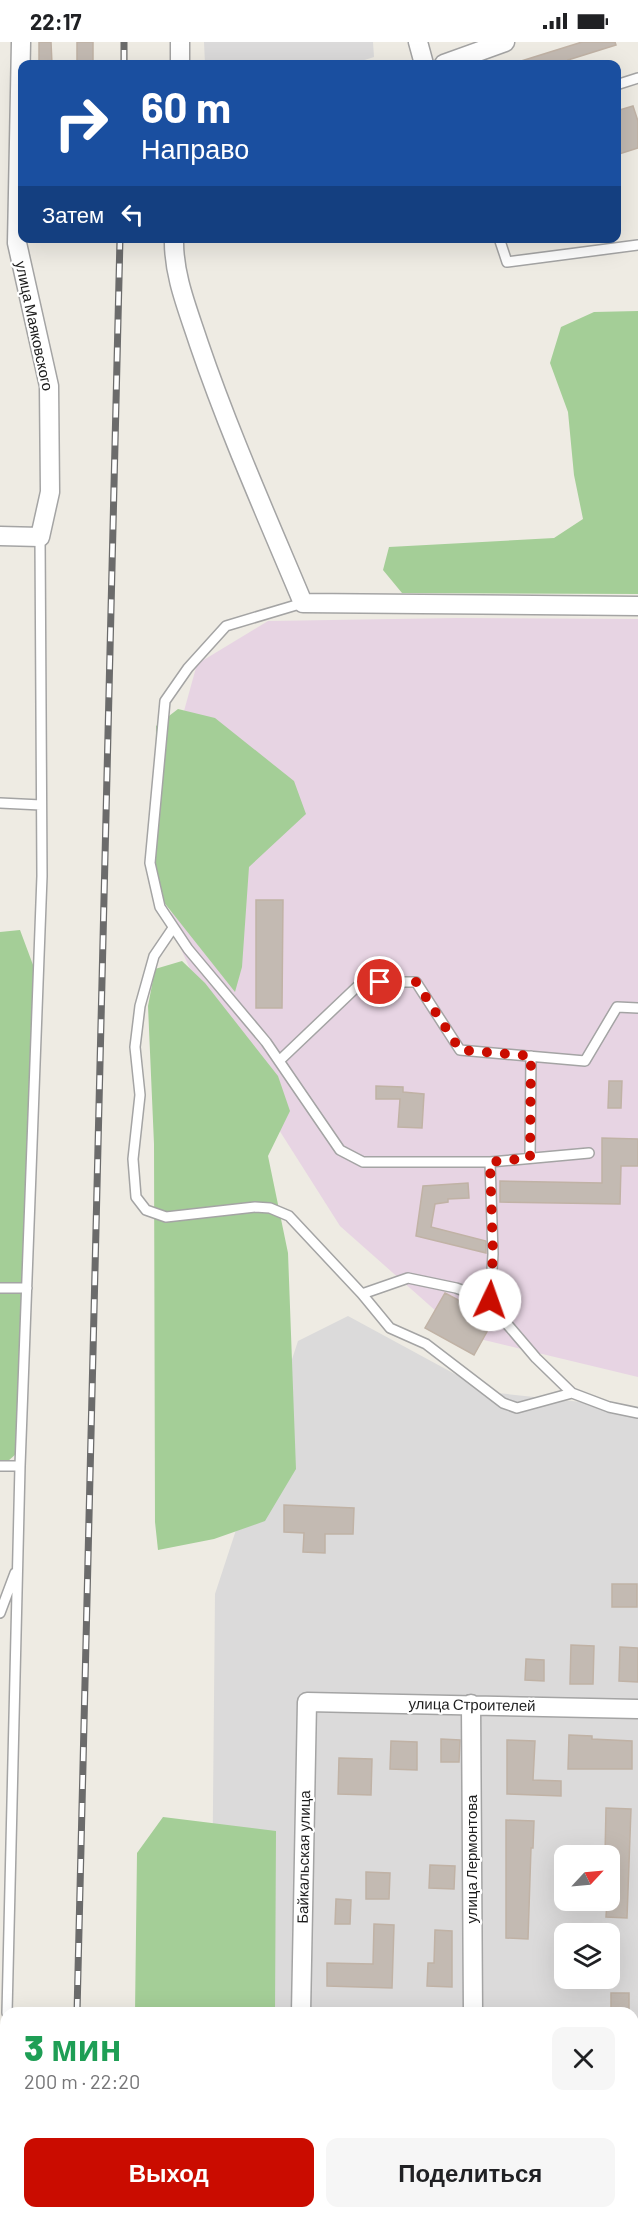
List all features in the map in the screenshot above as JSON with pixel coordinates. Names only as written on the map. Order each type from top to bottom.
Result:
[{"type":"street","name":"улица Маяковского","points":[[21,42],[21,60]]},
{"type":"street","points":[[180,42],[180,60]]},
{"type":"street","points":[[418,42],[423,60]]},
{"type":"street","points":[[455,60],[505,42]]},
{"type":"street","name":"улица Маяковского","points":[[18,193],[17,243],[49,386],[50,492],[40,537]]},
{"type":"street","points":[[174,243],[182,294],[213,386],[303,603],[638,606]]},
{"type":"street","points":[[0,536],[40,537]]},
{"type":"street","name":"улица Строителей","points":[[307,1702],[638,1709]]},
{"type":"street","name":"Байкальская улица","points":[[301,2007],[307,1702]]},
{"type":"street","name":"улица Лермонтова","points":[[471,1704],[473,2007]]},
{"type":"lane","points":[[621,84],[638,78]]},
{"type":"lane","points":[[501,243],[507,262],[638,245]]},
{"type":"lane","points":[[7,2007],[20,1466],[40,946],[40,537]]},
{"type":"lane","points":[[303,603],[226,626],[188,668],[165,701],[150,863],[160,907],[188,949],[266,1042],[340,1150],[363,1162],[490,1162],[589,1153]]},
{"type":"lane","points":[[0,803],[41,805]]},
{"type":"lane","points":[[173,928],[154,956],[140,1006],[135,1047],[140,1095],[133,1159],[136,1197],[146,1210],[166,1217],[270,1208],[289,1216],[362,1294],[390,1328],[426,1344],[503,1403],[517,1408],[572,1393]]},
{"type":"lane","points":[[279,1061],[362,982],[416,982],[460,1050],[585,1061],[617,1007],[638,1008]]},
{"type":"lane","points":[[530,1158],[531,1056]]},
{"type":"lane","points":[[490,1162],[493,1254],[490,1300]]},
{"type":"lane","points":[[362,1294],[408,1278],[456,1288],[490,1300],[536,1358],[572,1393],[609,1407],[638,1413]]},
{"type":"lane","points":[[0,1288],[27,1288]]},
{"type":"lane","points":[[0,1466],[20,1466]]},
{"type":"lane","points":[[0,1613],[18,1567]]},
{"type":"shaded area","points":[[204,42],[373,42],[374,57],[365,60],[205,60]]},
{"type":"shaded area","points":[[457,618],[638,619],[638,1377],[463,1335],[340,1226],[222,1040],[172,929],[168,769],[197,664],[268,621]]},
{"type":"shaded area","points":[[348,1316],[488,1392],[638,1408],[638,2007],[211,2007],[215,1594],[298,1341]]},
{"type":"green space","points":[[638,311],[638,594],[402,593],[383,570],[389,547],[554,538],[583,519],[574,475],[568,412],[550,363],[561,327],[594,312]]},
{"type":"green space","points":[[178,709],[215,718],[294,781],[306,814],[249,867],[242,967],[235,992],[155,891],[156,726]]},
{"type":"green space","points":[[20,930],[39,981],[16,1454],[0,1468],[0,932]]},
{"type":"green space","points":[[182,961],[205,983],[278,1076],[290,1111],[268,1156],[288,1253],[296,1469],[265,1521],[214,1539],[158,1550],[155,1522],[154,1144],[148,1006],[155,969]]},
{"type":"green space","points":[[163,1817],[276,1831],[275,2007],[135,2007],[137,1853]]},
{"type":"building","points":[[39,42],[51,42],[52,60],[39,60]]},
{"type":"building","points":[[77,42],[93,42],[93,60],[77,60]]},
{"type":"building","points":[[582,42],[615,42],[616,45],[568,60],[524,60]]},
{"type":"building","points":[[633,106],[638,121],[638,148],[621,153],[621,110]]},
{"type":"building","points":[[256,900],[283,900],[282,1008],[256,1008]]},
{"type":"building","points":[[609,1081],[622,1081],[621,1108],[608,1108]]},
{"type":"building","points":[[376,1086],[403,1087],[403,1092],[424,1094],[422,1128],[398,1127],[400,1099],[376,1099]]},
{"type":"building","points":[[602,1138],[638,1139],[638,1166],[621,1166],[620,1204],[500,1202],[500,1181],[602,1183]]},
{"type":"building","points":[[468,1183],[469,1198],[448,1199],[448,1202],[435,1204],[431,1227],[486,1241],[486,1253],[416,1236],[423,1186]]},
{"type":"building","points":[[445,1293],[494,1319],[474,1355],[425,1328]]},
{"type":"building","points":[[284,1505],[354,1508],[353,1534],[325,1534],[325,1553],[303,1552],[304,1533],[284,1532]]},
{"type":"building","points":[[612,1584],[637,1584],[637,1607],[612,1607]]},
{"type":"building","points":[[571,1645],[594,1646],[593,1684],[570,1684]]},
{"type":"building","points":[[620,1647],[638,1648],[638,1682],[619,1681]]},
{"type":"building","points":[[526,1659],[544,1660],[544,1681],[525,1680]]},
{"type":"building","points":[[569,1735],[592,1736],[592,1739],[632,1741],[632,1769],[568,1769]]},
{"type":"building","points":[[441,1739],[460,1740],[459,1762],[441,1762]]},
{"type":"building","points":[[507,1740],[535,1741],[533,1780],[561,1781],[561,1796],[507,1794]]},
{"type":"building","points":[[391,1741],[417,1742],[417,1770],[390,1769]]},
{"type":"building","points":[[339,1758],[372,1759],[371,1795],[338,1794]]},
{"type":"building","points":[[606,1808],[631,1809],[627,1918],[606,1917],[606,1911],[620,1911],[620,1845],[605,1845]]},
{"type":"building","points":[[506,1820],[534,1821],[528,1939],[506,1938]]},
{"type":"building","points":[[430,1865],[455,1866],[454,1889],[429,1888]]},
{"type":"building","points":[[366,1872],[390,1873],[389,1899],[366,1899]]},
{"type":"building","points":[[336,1899],[351,1900],[350,1924],[335,1924]]},
{"type":"building","points":[[374,1924],[394,1925],[392,1988],[327,1986],[327,1963],[373,1964]]},
{"type":"building","points":[[435,1930],[452,1931],[452,1987],[427,1986],[428,1963],[434,1963]]},
{"type":"building","points":[[611,1993],[629,1993],[629,2007],[611,2007]]},
{"type":"railway","points":[[124,42],[124,60]]},
{"type":"railway","points":[[77,2007],[120,243]]},
{"type":"route","points":[[380,982],[416,982],[460,1050],[531,1056],[530,1158],[490,1162],[493,1254],[490,1300]]}]
